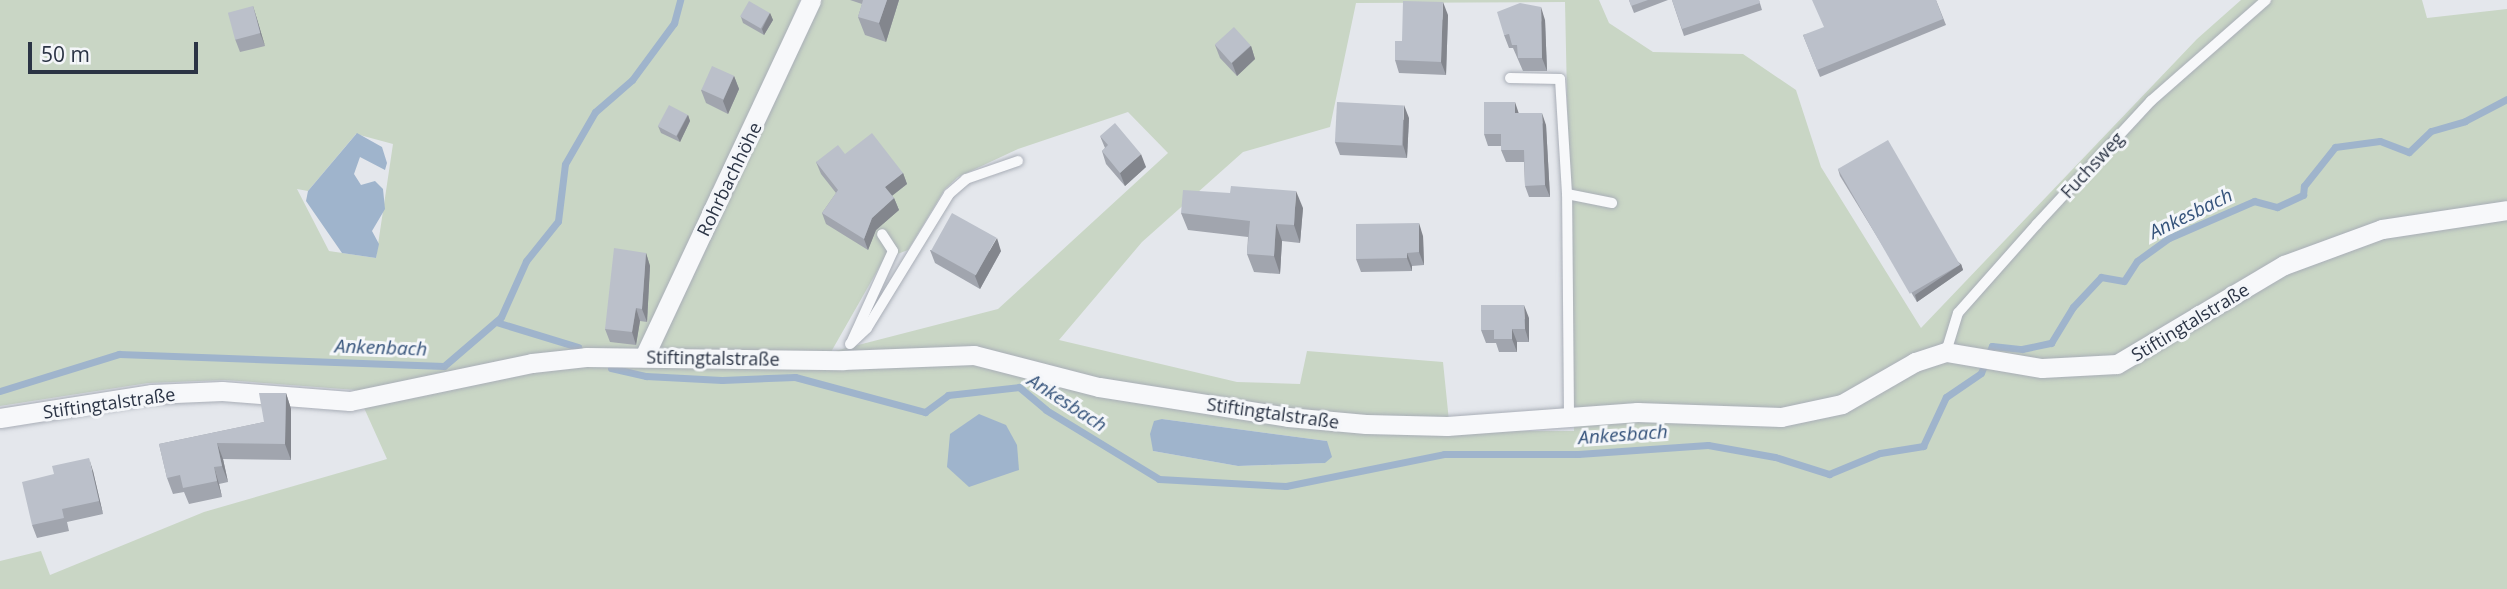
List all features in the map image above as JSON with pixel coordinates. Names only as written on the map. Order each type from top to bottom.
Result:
[{"type":"street","name":"Rohrbachhöhe","points":[[644,357],[811,0]]},
{"type":"street","name":"Stiftingtalstraße","points":[[0,418],[152,394],[222,391],[350,401],[532,363],[847,352],[974,355],[1100,387],[1288,417],[1366,424],[1447,426],[1569,415],[1801,414],[1842,404],[1915,362],[1946,352],[2042,368],[2117,365],[2284,265],[2382,229],[2507,210]]},
{"type":"lane","name":"Fuchsweg","points":[[1946,352],[1958,313],[2037,224],[2151,100],[2266,0]]},
{"type":"lane","points":[[1510,78],[1560,79],[1567,194],[1569,415]]},
{"type":"lane","points":[[847,352],[867,328],[949,194],[966,179],[1018,161]]},
{"type":"lane","points":[[1567,194],[1612,203]]},
{"type":"lane","points":[[847,352],[893,251],[892,243],[882,234]]},
{"type":"green space","points":[[0,0],[800,0],[770,77],[817,0],[1599,0],[1609,23],[1653,52],[1743,54],[1796,90],[1821,167],[1921,328],[2197,39],[2241,0],[2422,0],[2427,18],[2507,9],[2507,589],[0,589],[0,561],[41,551],[50,575],[204,512],[387,459],[356,390],[225,380],[148,383],[0,406]],"holes":[[[1565,2],[1574,431],[1450,431],[1443,362],[1307,351],[1300,384],[1237,382],[1059,340],[1142,242],[1243,152],[1330,127],[1356,3]],[[1128,112],[1168,153],[998,309],[831,352],[884,259],[908,250],[945,189],[958,177],[1018,149]],[[356,134],[393,144],[376,258],[329,251],[297,189],[308,191]],[[1162,419],[1327,441],[1325,463],[1238,466],[1153,451]]]},
{"type":"water","points":[[357,133],[382,147],[387,163],[385,170],[360,157],[354,174],[361,185],[375,181],[383,189],[385,209],[372,231],[379,244],[376,258],[342,253],[306,201],[308,191]]},
{"type":"water","points":[[979,414],[1006,425],[1017,445],[1019,470],[969,487],[947,467],[950,434]]},
{"type":"water","points":[[1162,419],[1327,441],[1332,457],[1325,463],[1238,466],[1153,451],[1150,434],[1154,421]]},
{"type":"building","points":[[863,0],[887,0],[879,23],[858,17]]},
{"type":"building","points":[[1629,0],[1648,0],[1631,6]]},
{"type":"building","points":[[1672,0],[1759,0],[1760,3],[1682,29]]},
{"type":"building","points":[[1812,0],[1936,0],[1943,19],[1817,70],[1803,35],[1824,27]]},
{"type":"building","points":[[749,1],[770,13],[761,29],[740,17]]},
{"type":"building","points":[[1403,1],[1443,2],[1441,62],[1395,60],[1395,41],[1402,41]]},
{"type":"building","points":[[1520,3],[1541,7],[1542,58],[1518,58],[1517,45],[1512,45],[1509,34],[1504,35],[1497,12]]},
{"type":"building","points":[[253,6],[260,33],[235,40],[228,13]]},
{"type":"building","points":[[1234,27],[1251,46],[1231,63],[1215,44]]},
{"type":"building","points":[[712,66],[734,76],[723,100],[701,90]]},
{"type":"building","points":[[1337,102],[1404,106],[1402,145],[1335,142]]},
{"type":"building","points":[[1484,102],[1515,102],[1515,113],[1542,113],[1545,185],[1525,186],[1524,150],[1501,150],[1501,134],[1484,134]]},
{"type":"building","points":[[669,105],[688,115],[676,136],[658,126]]},
{"type":"building","points":[[1115,123],[1141,154],[1120,173],[1102,151],[1108,145],[1100,136]]},
{"type":"building","points":[[872,133],[903,173],[885,187],[894,198],[872,218],[864,239],[822,213],[838,190],[816,162],[838,145],[845,154]]},
{"type":"building","points":[[1888,140],[1960,265],[1910,294],[1838,169]]},
{"type":"building","points":[[1231,186],[1296,191],[1294,225],[1276,224],[1274,256],[1247,254],[1250,221],[1181,213],[1183,190],[1230,193]]},
{"type":"building","points":[[952,213],[997,238],[976,275],[931,251]]},
{"type":"building","points":[[1419,223],[1419,252],[1407,253],[1407,258],[1356,259],[1356,224]]},
{"type":"building","points":[[614,248],[646,253],[642,309],[636,308],[632,332],[605,329]]},
{"type":"building","points":[[1481,305],[1524,305],[1525,329],[1512,329],[1512,339],[1494,339],[1494,330],[1481,330]]},
{"type":"building","points":[[259,393],[286,393],[285,444],[217,443],[222,466],[214,467],[217,481],[183,488],[180,475],[167,478],[159,444],[264,422]]},
{"type":"building","points":[[89,458],[99,501],[62,509],[64,518],[32,525],[22,482],[54,474],[52,466]]},
{"type":"waterway","name":"Ankenbach","points":[[0,391],[119,354],[444,366],[501,317],[526,261],[558,221],[565,164],[595,112],[632,80],[674,23],[680,0]]},
{"type":"waterway","name":"Ankesbach","points":[[611,368],[646,376],[722,380],[795,377],[925,412],[948,395],[1019,387],[1046,410],[1159,479],[1286,486],[1444,454],[1578,454],[1708,445],[1775,457],[1829,474],[1880,453],[1923,446],[1946,397],[1981,373],[1992,346],[2022,349],[2051,343],[2073,307],[2101,277],[2124,281],[2137,261],[2169,238],[2254,201],[2277,207],[2303,195],[2304,186],[2335,147],[2380,141],[2409,152],[2431,131],[2465,121],[2507,99]]},
{"type":"waterway","name":"Ankesbach","points":[[496,322],[578,347]]}]
